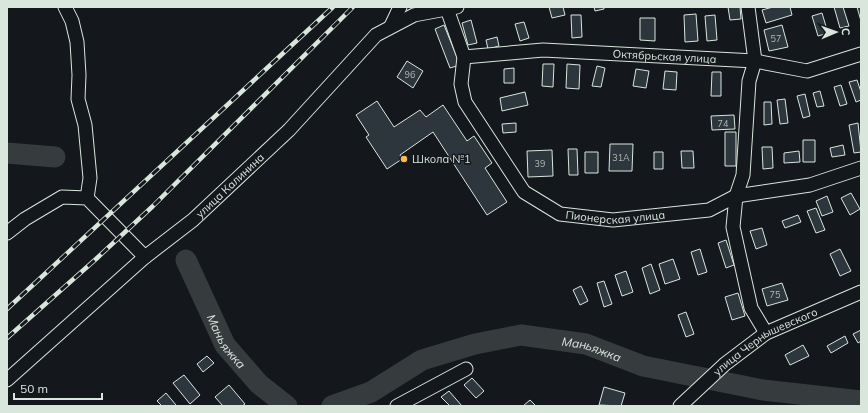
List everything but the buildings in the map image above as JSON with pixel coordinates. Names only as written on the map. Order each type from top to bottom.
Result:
[{"type":"street","points":[[65,7],[72,21],[76,42],[79,76],[78,99],[85,125],[90,178],[87,198]]},
{"type":"street","points":[[391,26],[400,7]]},
{"type":"street","points":[[748,7],[755,61],[749,81],[743,175],[736,196],[733,227],[752,308],[766,333]]},
{"type":"street","name":"улица Калинина","points":[[7,380],[145,257],[193,220],[272,146],[337,79],[376,35],[414,15],[452,8]]},
{"type":"street","name":"Пионерская улица","points":[[452,8],[464,57],[461,84],[465,102],[524,192],[560,214],[613,220],[709,210],[736,196],[810,185],[861,168]]},
{"type":"street","name":"Октябрьская улица","points":[[464,57],[543,50],[755,61],[807,71],[861,54]]},
{"type":"street","points":[[7,233],[25,219],[62,197],[87,198],[145,257]]},
{"type":"street","name":"улица Чернышевского","points":[[680,406],[725,364],[766,333],[861,292]]},
{"type":"street","points":[[397,406],[466,369]]},
{"type":"waterway","name":"Маньяжка","points":[[7,153],[55,157]]},
{"type":"waterway","name":"Маньяжка","points":[[186,260],[225,345],[259,384],[287,406]]},
{"type":"waterway","name":"Маньяжка","points":[[332,406],[371,392],[422,360],[475,344],[521,335],[586,344],[643,366],[763,390],[861,401]]},
{"type":"railway","points":[[7,309],[333,7]]},
{"type":"railway","points":[[7,338],[153,206],[353,7]]},
{"type":"place","name":"Школа №1","points":[[404,159]]}]
